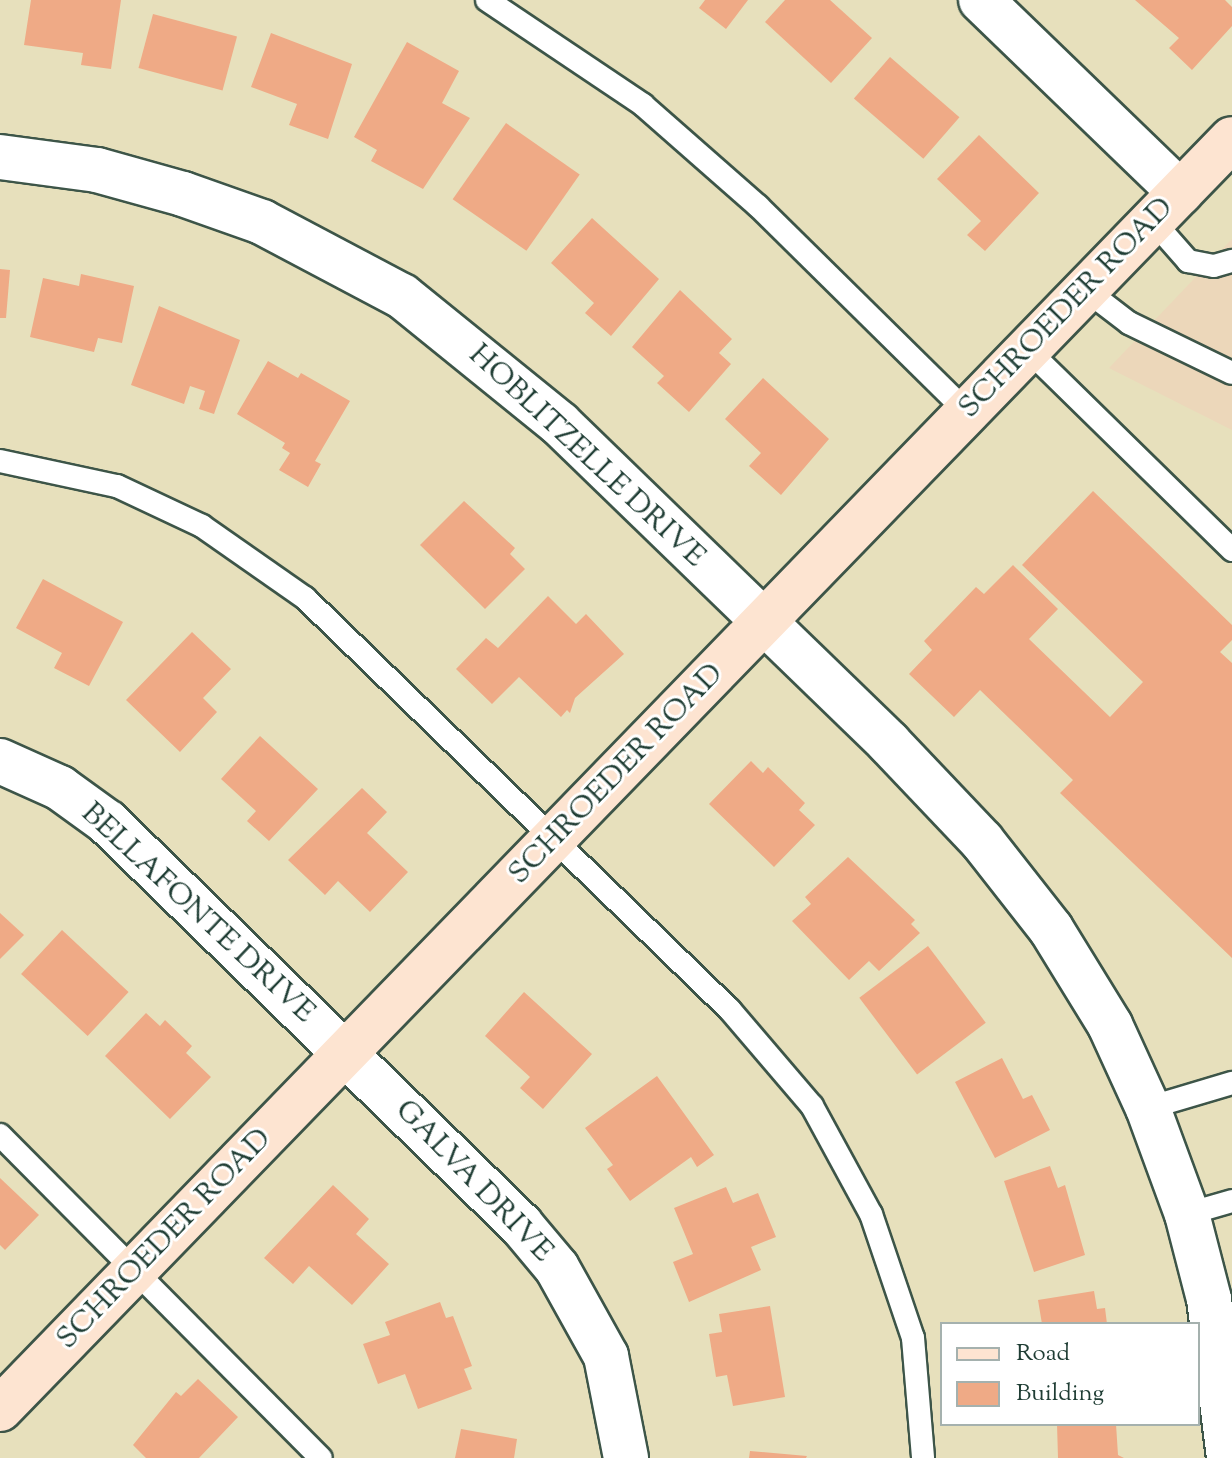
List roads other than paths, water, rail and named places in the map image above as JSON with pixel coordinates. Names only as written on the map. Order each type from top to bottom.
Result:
[{"type":"street","points":[[981,0],[1166,206]]},
{"type":"street","name":"SCHROEDER ROAD","points":[[0,1409],[1232,139]]},
{"type":"street","name":"HOBLITZELLE DRIVE","points":[[0,157],[97,170],[183,194],[262,222],[402,296],[560,424],[762,624],[889,743],[982,841],[1051,929],[1110,1025],[1148,1108],[1187,1214],[1209,1299],[1230,1453]]},
{"type":"street","name":"BELLAFONTE DRIVE","points":[[0,761],[60,788],[107,822],[345,1055]]},
{"type":"street","name":"GALVA DRIVE","points":[[345,1055],[521,1225],[557,1268],[606,1356],[626,1458]]},
{"type":"lane","points":[[487,0],[643,105],[770,216],[967,412]]},
{"type":"lane","points":[[1166,206],[1188,261],[1214,266],[1232,261]]},
{"type":"lane","points":[[1086,290],[1129,323],[1232,373]]},
{"type":"lane","points":[[1028,350],[1232,550]]},
{"type":"lane","points":[[0,461],[117,486],[202,526],[305,598],[730,1010],[812,1106],[871,1214],[913,1338],[923,1458]]},
{"type":"lane","points":[[1148,1108],[1232,1083]]},
{"type":"lane","points":[[0,1135],[137,1268],[321,1458]]},
{"type":"lane","points":[[1187,1214],[1232,1201]]}]
